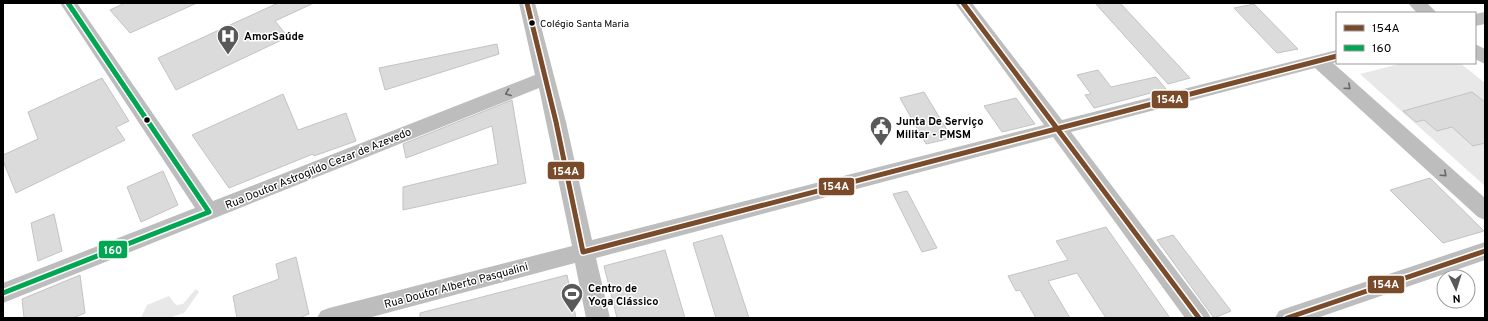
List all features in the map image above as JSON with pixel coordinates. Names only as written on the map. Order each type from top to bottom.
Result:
[{"type":"street","points":[[68,3],[209,212]]},
{"type":"street","points":[[527,3],[544,79],[556,122],[598,318]]},
{"type":"street","points":[[963,3],[1199,318]]},
{"type":"street","points":[[1416,3],[1427,12]]},
{"type":"street","points":[[1476,51],[1485,58]]},
{"type":"street","points":[[1328,58],[1485,211]]},
{"type":"street","name":"Rua Doutor Alberto Pasqualini","points":[[329,318],[1328,58]]},
{"type":"street","name":"Rua Doutor Astrogildo Cezar de Azevedo","points":[[3,293],[544,79]]},
{"type":"street","points":[[1287,318],[1485,251]]},
{"type":"shaded area","points":[[1399,64],[1461,64],[1485,83],[1485,186],[1360,74]]},
{"type":"shaded area","points":[[196,289],[199,292],[184,313],[168,318],[141,318],[147,305],[169,296],[176,305],[183,304]]},
{"type":"building","points":[[125,3],[197,3],[130,33],[110,10]]},
{"type":"building","points":[[278,3],[314,3],[275,21],[288,37],[176,90],[158,58]]},
{"type":"building","points":[[1095,3],[1120,3],[1190,78],[1168,84]]},
{"type":"building","points":[[1254,4],[1298,49],[1277,53],[1234,8]]},
{"type":"building","points":[[497,44],[499,54],[385,90],[379,68]]},
{"type":"building","points":[[1098,70],[1111,87],[1156,77],[1166,89],[1094,108],[1085,95],[1091,94],[1077,75]]},
{"type":"building","points":[[102,78],[129,121],[116,127],[125,140],[16,193],[3,161],[3,155],[38,139],[28,112]]},
{"type":"building","points":[[924,92],[952,138],[926,144],[900,98]]},
{"type":"building","points":[[1472,92],[1485,102],[1485,143],[1473,146],[1452,127],[1437,131],[1424,120],[1416,122],[1403,111]]},
{"type":"building","points":[[283,94],[298,130],[346,113],[356,141],[314,156],[313,154],[229,188],[192,135]]},
{"type":"building","points":[[1016,98],[1035,124],[1002,132],[984,106]]},
{"type":"building","points":[[512,100],[526,183],[403,210],[403,187],[498,164],[492,126],[406,158],[403,144]]},
{"type":"building","points":[[163,171],[178,205],[141,222],[127,187]]},
{"type":"building","points":[[1430,178],[1484,231],[1443,243],[1390,190]]},
{"type":"building","points":[[907,191],[937,248],[922,252],[893,194]]},
{"type":"building","points":[[54,214],[62,251],[38,261],[31,223]]},
{"type":"building","points":[[1106,227],[1170,318],[1106,318],[1077,273],[1048,281],[1070,318],[1036,318],[1020,290],[1016,291],[1008,276],[1068,260],[1056,241]]},
{"type":"building","points":[[722,235],[749,318],[716,318],[693,243]]},
{"type":"building","points":[[1173,235],[1231,311],[1214,318],[1157,240]]},
{"type":"building","points":[[665,250],[685,318],[617,318],[604,266]]},
{"type":"building","points":[[296,257],[309,314],[299,318],[237,318],[233,296],[279,279],[276,264]]},
{"type":"building","points":[[80,275],[85,313],[73,318],[24,318],[22,299]]},
{"type":"building","points":[[567,275],[576,318],[420,318],[420,313]]},
{"type":"transit line","name":"160","points":[[3,293],[209,212],[68,3]]},
{"type":"transit line","name":"154A","points":[[527,3],[556,122],[583,252],[1336,56]]},
{"type":"transit line","name":"154A","points":[[963,3],[1199,318]]},
{"type":"transit line","name":"154A","points":[[1287,318],[1485,251]]},
{"type":"place","name":"Colégio Santa Maria","points":[[532,23]]},
{"type":"place","name":"AmorSaúde","points":[[228,56]]},
{"type":"place","name":"Junta De Serviço Militar - PMSM","points":[[881,146]]},
{"type":"place","name":"Centro de Yoga Clássico","points":[[572,314]]}]
